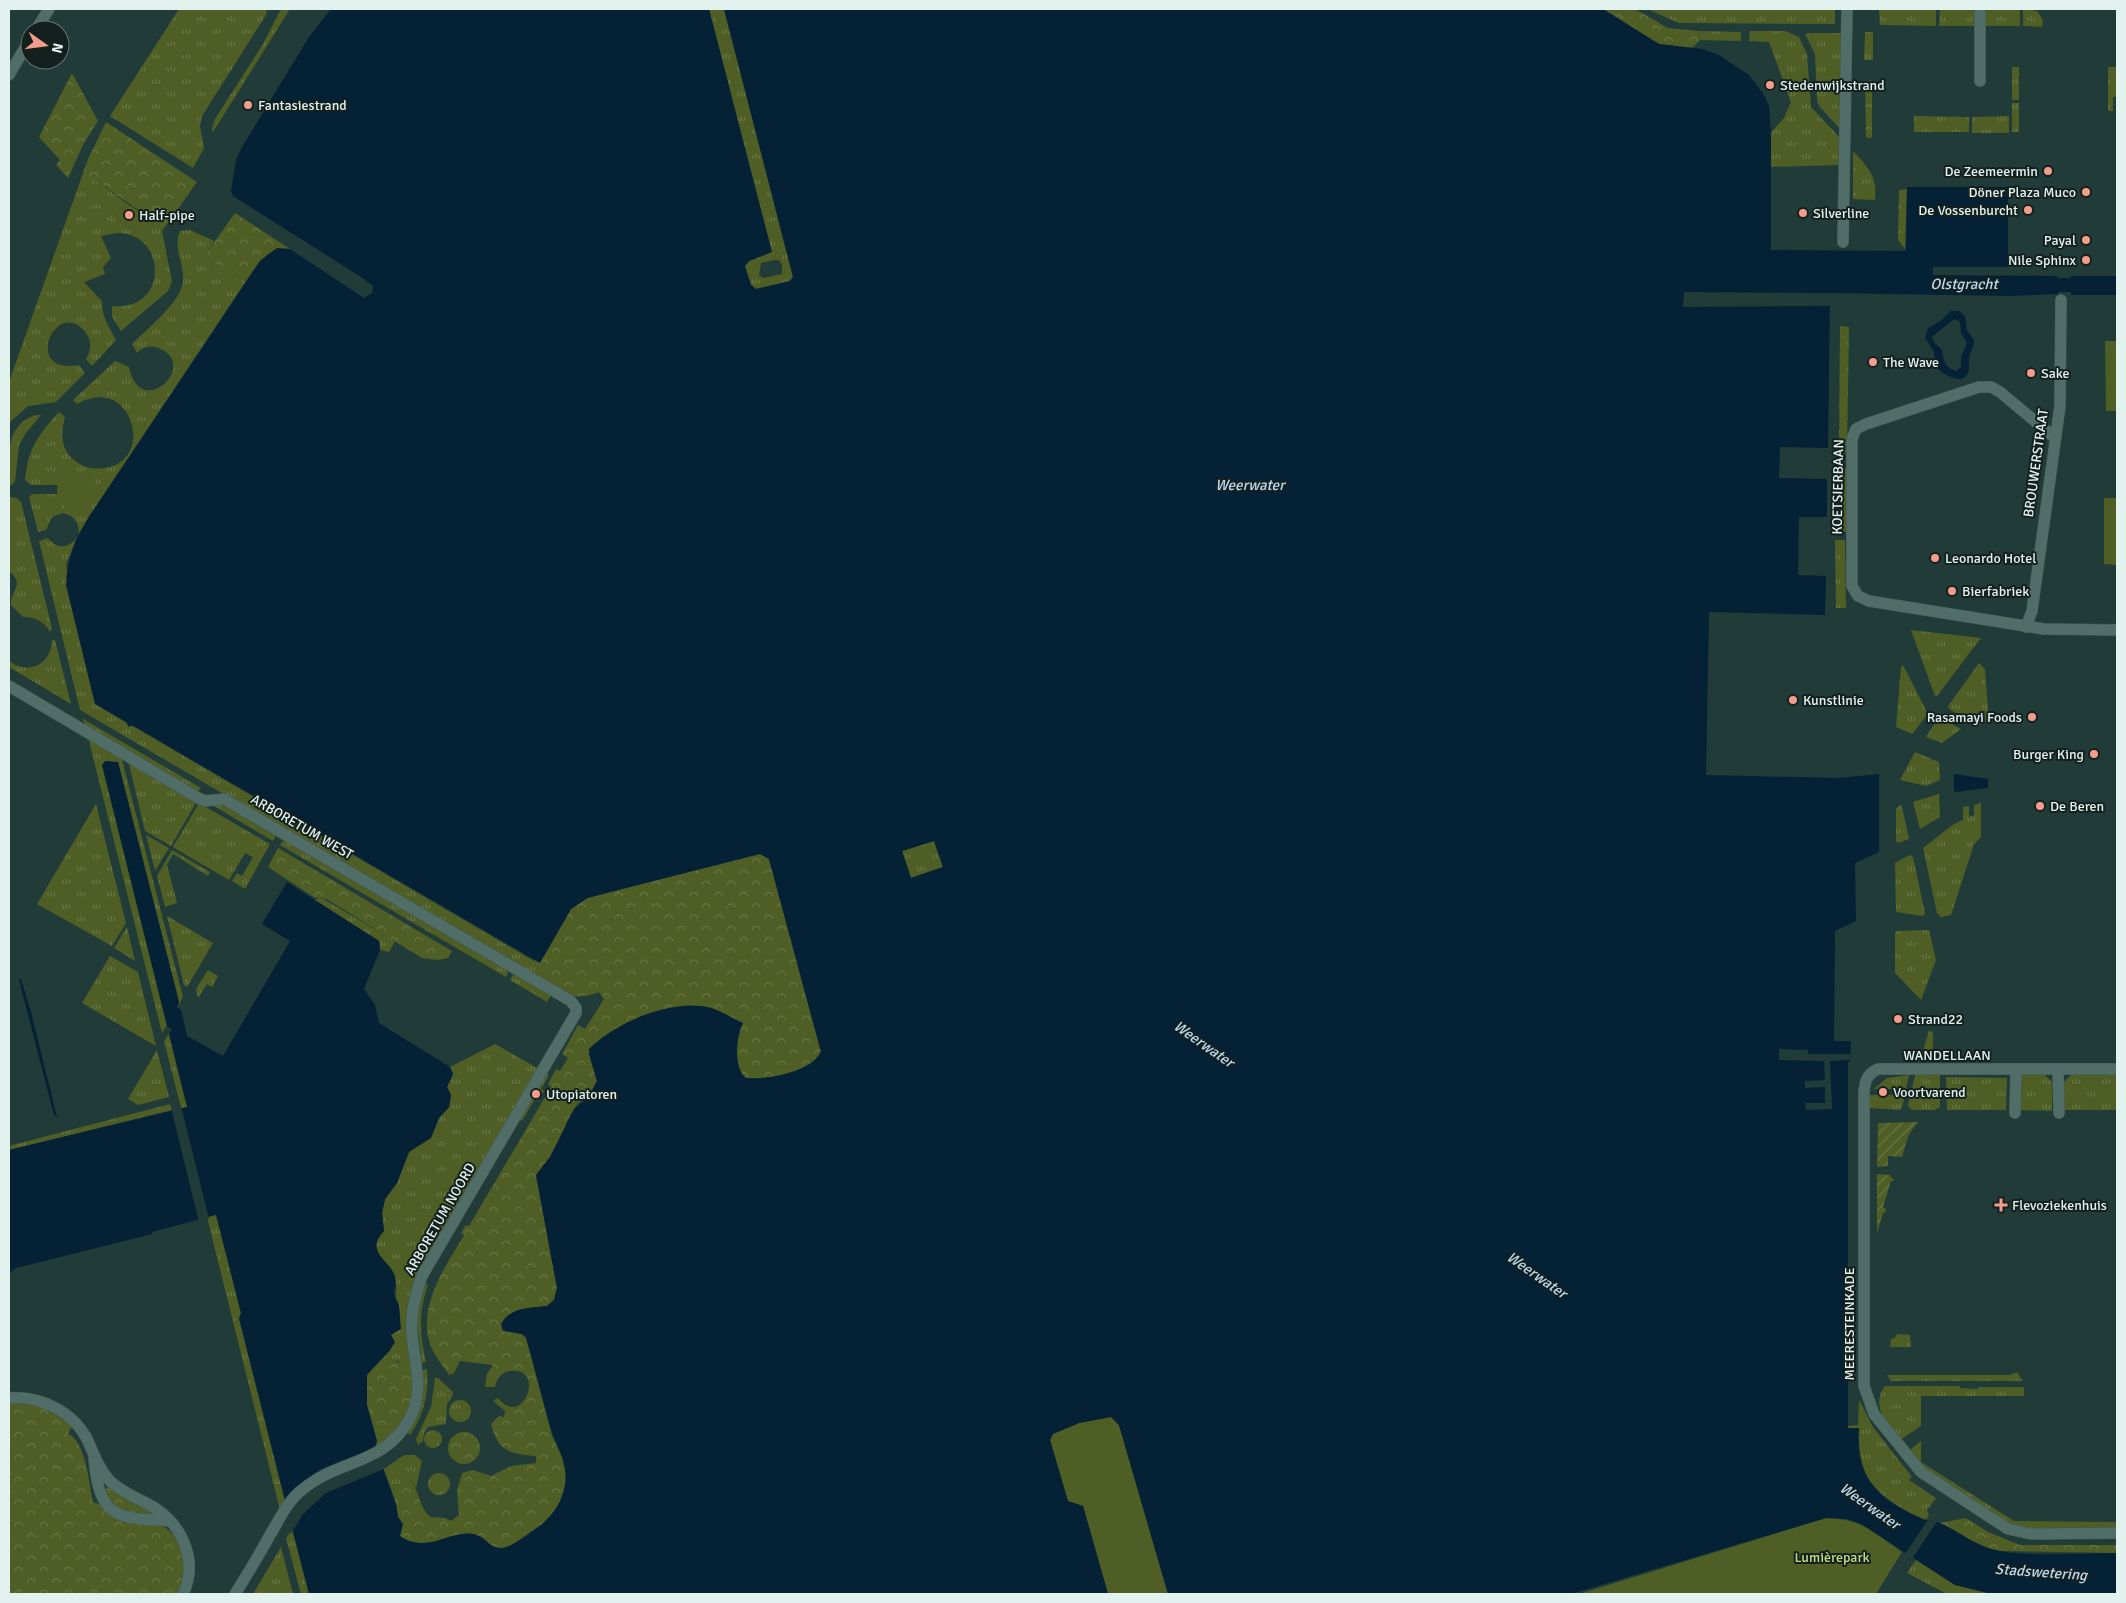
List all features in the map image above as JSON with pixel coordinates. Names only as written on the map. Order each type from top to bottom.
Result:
[{"type":"street","points":[[43,20],[50,9]]},
{"type":"street","points":[[1843,242],[1847,9]]},
{"type":"street","points":[[1980,9],[1980,81]]},
{"type":"street","points":[[9,75],[20,56]]},
{"type":"street","name":"BROUWERSTRAAT","points":[[2026,627],[2032,611],[2054,437],[2060,406],[2061,300]]},
{"type":"street","name":"KOETSIERBAAN","points":[[2054,437],[1992,387],[1979,387],[1866,424],[1856,429],[1852,439],[1852,586],[1858,596],[1869,601],[2051,630],[2117,630]]},
{"type":"street","name":"ARBORETUM WEST","points":[[9,686],[200,799],[206,801],[224,799],[572,1001],[576,1008]]},
{"type":"street","name":"ARBORETUM NOORD","points":[[235,1594],[282,1514],[301,1490],[332,1470],[375,1455],[391,1443],[409,1420],[417,1399],[419,1378],[412,1335],[412,1315],[415,1295],[422,1276],[545,1067],[576,1013],[576,1008]]},
{"type":"street","name":"WANDELLAAN","points":[[1878,1069],[2117,1069]]},
{"type":"street","name":"MEERESTEINKADE","points":[[1878,1069],[1868,1076],[1864,1092],[1864,1386],[1874,1414],[1921,1472],[2008,1529],[2031,1534],[2117,1533]]},
{"type":"street","points":[[2015,1113],[2016,1070]]},
{"type":"street","points":[[2058,1070],[2059,1113]]},
{"type":"street","points":[[9,1398],[41,1401],[66,1414],[87,1440],[94,1458],[100,1496],[110,1510],[131,1519],[169,1521]]},
{"type":"street","points":[[94,1458],[109,1480],[154,1508],[180,1533],[188,1555],[189,1578],[182,1594]]},
{"type":"green space","points":[[179,9],[267,9],[266,15],[202,116],[200,126],[204,148],[193,168],[110,116]]},
{"type":"green space","points":[[281,9],[290,9],[213,132],[212,128],[215,119],[263,44]]},
{"type":"green space","points":[[709,9],[724,9],[793,277],[786,283],[756,289],[751,285],[744,266],[749,261],[771,252]],"holes":[[[779,260],[782,265],[782,274],[763,278],[759,275],[761,263]]]},
{"type":"green space","points":[[1603,9],[1635,9],[1668,28],[1699,31],[1700,40],[1692,48],[1659,44]]},
{"type":"green space","points":[[1647,9],[1835,9],[1835,24],[1679,23]]},
{"type":"green space","points":[[1879,9],[1936,9],[1936,26],[1880,25]]},
{"type":"green space","points":[[1940,9],[1975,9],[1976,26],[1939,26]]},
{"type":"green space","points":[[1984,9],[2020,9],[2020,26],[1983,26]]},
{"type":"green space","points":[[2023,9],[2037,11],[2043,20],[2042,27],[2023,26]]},
{"type":"green space","points":[[1699,31],[1741,32],[1741,41],[1700,40]]},
{"type":"green space","points":[[1750,31],[1785,31],[1799,37],[1807,54],[1811,107],[1842,140],[1842,165],[1770,167],[1771,133],[1784,118],[1791,102],[1769,42],[1749,41]]},
{"type":"green space","points":[[1865,32],[1873,32],[1873,60],[1864,60]]},
{"type":"green space","points":[[1843,33],[1842,131],[1819,106],[1817,100],[1815,54],[1805,34]]},
{"type":"green space","points":[[2012,67],[2019,67],[2019,100],[2012,100]]},
{"type":"green space","points":[[2108,67],[2117,67],[2117,97],[2113,97],[2113,111],[2108,111]]},
{"type":"green space","points":[[72,73],[98,121],[84,143],[68,178],[56,165],[60,160],[39,137]]},
{"type":"green space","points":[[1872,80],[1872,138],[1866,138],[1865,83]]},
{"type":"green space","points":[[2012,103],[2019,103],[2019,132],[2012,132]]},
{"type":"green space","points":[[1914,116],[1969,117],[1969,132],[1914,132]]},
{"type":"green space","points":[[2009,116],[2009,133],[1972,133],[1972,117]]},
{"type":"green space","points":[[106,122],[197,182],[162,231],[140,218],[143,213],[86,174],[88,159]]},
{"type":"green space","points":[[1853,151],[1871,173],[1875,185],[1875,200],[1853,199]]},
{"type":"green space","points":[[88,159],[87,174],[125,202],[115,217],[133,229],[140,218],[162,231],[172,281],[168,291],[121,331],[112,317],[112,306],[131,305],[144,297],[152,286],[155,272],[153,259],[147,246],[135,237],[120,233],[101,236],[111,258],[103,267],[105,274],[84,282],[102,301],[104,317],[116,340],[92,366],[86,359],[90,346],[86,333],[75,324],[64,323],[55,329],[50,338],[48,349],[51,359],[61,365],[79,365],[85,373],[56,402],[28,406],[9,423],[9,382]]},
{"type":"green space","points":[[1907,189],[1905,249],[1898,240],[1899,190]]},
{"type":"green space","name":"Half-pipe","points":[[125,202],[143,214],[133,229],[115,217]]},
{"type":"green space","points":[[235,213],[290,249],[275,250],[269,254],[259,263],[246,281],[203,258]]},
{"type":"green space","points":[[190,230],[214,241],[204,258],[246,281],[79,533],[75,520],[63,513],[52,517],[46,530],[38,532],[29,497],[32,494],[57,494],[59,500],[76,511],[86,509],[61,479],[58,485],[31,485],[25,480],[26,469],[35,443],[52,420],[59,412],[65,417],[62,434],[64,445],[69,455],[80,464],[100,469],[120,462],[130,451],[133,437],[131,422],[124,409],[112,400],[96,397],[77,404],[73,400],[115,361],[129,367],[135,383],[145,390],[155,390],[164,384],[171,375],[173,365],[170,355],[158,348],[152,347],[144,348],[137,353],[132,344],[163,314],[177,297],[183,281],[178,238],[180,231]]},
{"type":"green space","points":[[1840,326],[1849,327],[1847,453],[1839,451]]},
{"type":"green space","points":[[2105,341],[2117,341],[2117,411],[2106,411]]},
{"type":"green space","points":[[41,415],[19,445],[15,482],[9,487],[9,455],[13,435],[25,420]]},
{"type":"green space","points":[[1839,468],[1846,468],[1846,532],[1839,532]]},
{"type":"green space","points":[[73,471],[81,471],[88,474],[94,480],[97,491],[94,502],[88,508],[81,511],[73,511],[66,508],[60,502],[57,495],[57,487],[60,480],[66,474]]},
{"type":"green space","points":[[9,497],[17,498],[21,502],[52,628],[50,632],[42,622],[23,617],[11,605],[17,584],[14,576],[9,571]]},
{"type":"green space","points":[[2104,498],[2117,498],[2117,565],[2104,564]]},
{"type":"green space","points":[[48,538],[58,546],[69,545],[76,539],[66,565],[95,704],[534,961],[546,953],[533,975],[80,710],[39,541]]},
{"type":"green space","points":[[1835,540],[1845,540],[1846,608],[1836,608]]},
{"type":"green space","points":[[1911,630],[1981,638],[1937,696],[1935,696]]},
{"type":"green space","points":[[52,640],[55,640],[71,704],[9,667],[9,661],[24,667],[38,665],[48,656]]},
{"type":"green space","points":[[1979,663],[1985,669],[1989,725],[1984,720],[1980,725],[1950,710],[1948,706]]},
{"type":"green space","points":[[1903,665],[1928,714],[1912,734],[1896,727],[1901,667]]},
{"type":"green space","points":[[1939,717],[1961,729],[1942,743],[1926,737]]},
{"type":"green space","points":[[83,719],[201,788],[198,792],[85,725]]},
{"type":"green space","points":[[88,737],[121,756],[183,997],[177,1008],[179,1002],[118,762],[102,765],[167,1025],[162,1033]]},
{"type":"green space","points":[[1915,752],[1939,762],[1940,780],[1926,786],[1900,780]]},
{"type":"green space","points":[[128,760],[197,801],[171,846],[145,831]]},
{"type":"green space","points":[[1939,794],[1940,817],[1920,829],[1913,802]]},
{"type":"green space","points":[[199,803],[270,844],[245,889],[232,881],[237,873],[242,876],[253,857],[245,853],[229,880],[173,847]]},
{"type":"green space","points":[[225,803],[277,834],[273,841],[214,806]]},
{"type":"green space","points":[[1981,803],[1981,837],[1974,844],[1951,915],[1941,917],[1937,913],[1923,848],[1954,824],[1963,820],[1963,807],[1969,806],[1969,817],[1974,815],[1974,805]]},
{"type":"green space","points":[[96,804],[126,923],[112,946],[37,904]]},
{"type":"green space","points":[[1900,805],[1909,839],[1898,843],[1896,841],[1896,809]]},
{"type":"green space","points":[[146,835],[169,848],[155,871]]},
{"type":"green space","points":[[285,838],[509,970],[506,977],[280,845]]},
{"type":"green space","points":[[934,841],[943,867],[911,878],[902,851]]},
{"type":"green space","points":[[278,848],[452,951],[448,958],[438,960],[422,958],[328,900],[320,897],[315,898],[268,867]]},
{"type":"green space","points":[[172,850],[210,872],[208,876],[173,854],[167,865],[177,903],[165,907],[157,876]]},
{"type":"green space","points":[[752,854],[760,854],[769,859],[821,1051],[808,1064],[788,1073],[765,1078],[746,1078],[737,1060],[737,1043],[743,1023],[724,1013],[684,1006],[641,1016],[589,1054],[597,1081],[588,1098],[578,1103],[550,1157],[536,1175],[557,1288],[554,1300],[547,1306],[518,1310],[503,1330],[522,1334],[526,1337],[552,1436],[562,1457],[566,1473],[565,1486],[557,1511],[548,1520],[512,1545],[501,1548],[492,1546],[482,1537],[467,1534],[440,1541],[408,1542],[400,1536],[396,1504],[392,1492],[401,1484],[412,1482],[426,1513],[430,1517],[445,1518],[451,1521],[459,1515],[457,1491],[462,1473],[473,1470],[491,1476],[511,1466],[536,1463],[536,1456],[512,1452],[501,1445],[491,1424],[499,1416],[504,1417],[505,1411],[493,1401],[498,1398],[507,1406],[516,1407],[523,1402],[527,1395],[529,1386],[527,1378],[521,1372],[510,1371],[500,1376],[495,1387],[485,1387],[487,1374],[493,1365],[460,1361],[454,1373],[449,1375],[432,1350],[427,1327],[431,1299],[436,1285],[464,1235],[461,1233],[466,1225],[469,1226],[551,1087],[548,1084],[556,1069],[560,1071],[568,1058],[562,1054],[578,1025],[585,1029],[604,999],[599,992],[589,995],[572,996],[557,990],[533,975],[571,909],[588,898]]},
{"type":"green space","points":[[1910,855],[1913,857],[1925,913],[1923,916],[1896,912],[1895,863]]},
{"type":"green space","points":[[320,897],[395,941],[389,952],[380,950],[380,943],[376,939],[317,903],[315,900]]},
{"type":"green space","points":[[167,916],[213,943],[187,987],[184,985]]},
{"type":"green space","points":[[127,927],[135,961],[114,948]]},
{"type":"green space","points":[[1929,930],[1936,960],[1921,1000],[1895,973],[1895,933],[1897,931]]},
{"type":"green space","points":[[110,956],[138,972],[156,1046],[82,1003]]},
{"type":"green space","points":[[208,970],[218,976],[212,987],[207,984],[198,998],[196,989]]},
{"type":"green space","points":[[514,973],[551,995],[547,1002],[510,980]]},
{"type":"green space","points":[[172,1029],[169,1034],[187,1107],[181,1108],[164,1041]]},
{"type":"green space","points":[[1929,1031],[1933,1032],[1933,1059],[1920,1060]]},
{"type":"green space","points":[[495,1044],[539,1069],[419,1274],[412,1380],[399,1361],[393,1361],[387,1354],[390,1350],[396,1300],[396,1280],[391,1268],[379,1254],[376,1244],[384,1231],[382,1213],[385,1199],[397,1183],[409,1152],[434,1131],[439,1118],[449,1107],[451,1095],[447,1087],[453,1074],[450,1067]]},
{"type":"green space","points":[[157,1050],[169,1097],[138,1105],[128,1099]]},
{"type":"green space","points":[[545,1073],[549,1075],[541,1089],[544,1091],[538,1101],[535,1099],[522,1121],[519,1119]]},
{"type":"green space","points":[[2072,1074],[2117,1075],[2117,1110],[2064,1110],[2064,1082]]},
{"type":"green space","points":[[1909,1075],[1906,1089],[1874,1089],[1887,1078]]},
{"type":"green space","points":[[1915,1075],[1940,1075],[1940,1089],[1912,1089]]},
{"type":"green space","points":[[2021,1075],[2045,1075],[2052,1082],[2052,1111],[2021,1110]]},
{"type":"green space","points":[[1946,1077],[2007,1078],[2006,1110],[1947,1110]]},
{"type":"green space","points":[[1870,1095],[1905,1095],[1902,1108],[1899,1110],[1869,1108]]},
{"type":"green space","points":[[1910,1095],[1940,1096],[1940,1107],[1935,1110],[1912,1110],[1908,1106]]},
{"type":"green space","points":[[170,1104],[172,1110],[9,1150],[9,1146]]},
{"type":"green space","points":[[1919,1122],[1910,1134],[1902,1157],[1888,1156],[1888,1166],[1877,1167],[1878,1123]]},
{"type":"green space","points":[[1877,1174],[1890,1175],[1894,1181],[1891,1181],[1883,1207],[1886,1209],[1885,1213],[1883,1213],[1877,1233]]},
{"type":"green space","points":[[216,1214],[241,1313],[239,1319],[285,1502],[280,1510],[207,1217]]},
{"type":"green space","points":[[423,1283],[428,1285],[421,1314],[422,1343],[426,1362],[422,1363],[416,1316]]},
{"type":"green space","points":[[1897,1334],[1910,1335],[1911,1347],[1890,1347],[1891,1339],[1895,1338]]},
{"type":"green space","points":[[387,1354],[393,1361],[405,1363],[410,1372],[413,1391],[412,1401],[399,1429],[375,1447],[377,1441],[367,1405],[366,1378],[368,1372]]},
{"type":"green space","points":[[427,1369],[427,1387],[422,1412],[410,1435],[406,1431],[423,1389],[423,1370]]},
{"type":"green space","points":[[2017,1372],[2023,1381],[1891,1381],[1887,1375],[2010,1375]]},
{"type":"green space","points":[[435,1378],[438,1378],[453,1392],[447,1404],[446,1424],[428,1427],[424,1433],[423,1441],[418,1445],[416,1439],[431,1407]]},
{"type":"green space","points":[[1885,1386],[1960,1386],[1960,1388],[1978,1389],[1978,1387],[2024,1387],[2024,1396],[1921,1396],[1921,1426],[1900,1440],[1890,1428],[1880,1407],[1879,1400]]},
{"type":"green space","points":[[460,1400],[468,1403],[471,1411],[468,1419],[460,1422],[452,1419],[449,1411],[452,1403]]},
{"type":"green space","points":[[1859,1400],[1873,1427],[1912,1477],[1909,1480],[1936,1498],[1927,1510],[1929,1515],[1926,1520],[1896,1505],[1878,1491],[1865,1473],[1858,1455],[1859,1428],[1848,1428],[1848,1426],[1858,1425]]},
{"type":"green space","points":[[9,1402],[27,1403],[43,1408],[72,1426],[68,1434],[74,1438],[83,1454],[93,1502],[166,1528],[173,1534],[182,1550],[184,1567],[178,1594],[9,1594]]},
{"type":"green space","points":[[1111,1417],[1119,1425],[1168,1594],[1108,1594],[1083,1506],[1068,1502],[1050,1440],[1052,1434],[1079,1423]]},
{"type":"green space","points":[[433,1430],[439,1433],[442,1439],[439,1445],[433,1448],[427,1445],[424,1439],[427,1433]]},
{"type":"green space","points":[[464,1432],[476,1436],[480,1448],[476,1460],[464,1464],[452,1460],[448,1448],[452,1436]]},
{"type":"green space","points":[[1921,1441],[1921,1462],[2014,1521],[2117,1522],[2117,1528],[2018,1529],[1925,1471],[1910,1453],[1911,1449]]},
{"type":"green space","points":[[404,1455],[415,1455],[422,1461],[416,1488],[412,1482],[392,1492],[384,1469]]},
{"type":"green space","points":[[439,1473],[447,1476],[450,1484],[447,1492],[439,1495],[431,1492],[428,1484],[431,1476]]},
{"type":"green space","points":[[109,1485],[161,1517],[124,1513],[103,1494]]},
{"type":"green space","name":"Lumièrepark","points":[[1826,1518],[1859,1524],[1902,1552],[1876,1594],[1579,1594]]},
{"type":"green space","points":[[1966,1518],[1988,1532],[2020,1545],[2117,1545],[2117,1553],[2000,1551],[1984,1548],[1940,1523]]},
{"type":"green space","points":[[292,1530],[309,1594],[301,1594],[286,1538]]},
{"type":"green space","points":[[281,1547],[293,1594],[253,1594]]},
{"type":"green space","points":[[1916,1560],[1955,1585],[1988,1593],[2117,1594],[1947,1594],[1907,1573]]},
{"type":"water","name":"Weerwater","points":[[331,9],[709,9],[772,252],[749,261],[745,266],[751,285],[756,289],[790,281],[793,277],[724,9],[1603,9],[1659,44],[1703,49],[1719,55],[1749,75],[1764,95],[1769,106],[1771,133],[1771,250],[1906,251],[1907,187],[2008,187],[2008,267],[1933,267],[1933,275],[2057,276],[2058,278],[2070,278],[2071,276],[2117,276],[2117,295],[2071,295],[2071,292],[2011,296],[1830,293],[1828,448],[1780,447],[1779,478],[1827,479],[1827,517],[1799,517],[1798,575],[1826,576],[1825,615],[1709,612],[1706,775],[1839,778],[1879,774],[1879,852],[1855,863],[1856,921],[1835,931],[1834,1041],[1851,1041],[1850,1062],[1848,1062],[1848,1428],[1859,1428],[1861,1461],[1866,1474],[1873,1486],[1894,1504],[1923,1519],[1942,1524],[1992,1549],[2029,1554],[2117,1553],[2117,1594],[1988,1593],[1955,1585],[1861,1524],[1847,1519],[1826,1518],[1571,1594],[1168,1594],[1119,1425],[1111,1417],[1079,1423],[1053,1434],[1050,1440],[1068,1501],[1083,1506],[1108,1594],[309,1594],[239,1318],[241,1313],[216,1215],[152,1232],[152,1234],[16,1268],[9,1273],[9,1150],[187,1107],[169,1034],[172,1029],[167,1026],[102,765],[105,761],[118,762],[179,1002],[177,1007],[181,1010],[187,1036],[223,1056],[290,941],[262,924],[287,882],[379,941],[380,950],[364,989],[375,1005],[379,1023],[450,1067],[453,1074],[447,1087],[451,1095],[449,1107],[439,1118],[431,1138],[409,1152],[397,1183],[385,1199],[382,1213],[384,1231],[376,1245],[377,1251],[393,1272],[395,1278],[394,1294],[399,1305],[401,1329],[391,1335],[395,1342],[367,1375],[367,1405],[377,1441],[375,1447],[396,1504],[398,1517],[403,1524],[400,1536],[410,1541],[429,1543],[455,1535],[473,1534],[494,1547],[503,1548],[518,1541],[542,1524],[550,1517],[561,1499],[566,1479],[565,1468],[550,1427],[526,1338],[522,1334],[503,1331],[501,1324],[505,1318],[515,1311],[547,1306],[554,1300],[557,1288],[536,1175],[550,1157],[574,1109],[588,1098],[597,1081],[589,1049],[613,1030],[644,1015],[660,1010],[692,1005],[712,1008],[743,1023],[737,1043],[737,1060],[746,1078],[765,1078],[799,1070],[816,1059],[821,1052],[769,859],[760,854],[587,898],[571,909],[540,963],[132,725],[129,727],[126,722],[95,704],[66,585],[68,565],[73,548],[90,515],[260,261],[277,248],[290,249],[364,298],[372,293],[373,286],[358,275],[233,196],[231,191],[236,160],[242,147],[309,37]],"holes":[[[934,841],[943,867],[911,878],[902,851]]]},
{"type":"water","points":[[1950,311],[1959,311],[1965,316],[1967,330],[1974,340],[1969,357],[1969,368],[1964,378],[1959,379],[1949,376],[1935,366],[1934,352],[1925,338],[1928,328],[1942,320]],"holes":[[[1954,319],[1960,322],[1961,333],[1967,343],[1961,357],[1961,367],[1956,371],[1947,365],[1942,350],[1932,337]]]},
{"type":"water","points":[[1954,774],[1988,779],[1988,788],[1954,792]]},
{"type":"water","points":[[21,979],[57,1117],[54,1115],[19,980]]},
{"type":"pier","points":[[1684,292],[1830,293],[1830,306],[1683,307]]},
{"type":"pier","points":[[1779,1049],[1808,1050],[1808,1054],[1850,1054],[1850,1060],[1830,1061],[1832,1109],[1806,1110],[1805,1103],[1825,1103],[1825,1087],[1805,1088],[1805,1081],[1825,1080],[1824,1061],[1779,1060]]},
{"type":"pier","points":[[181,1106],[209,1219],[199,1222],[171,1108]]},
{"type":"pier","points":[[378,1447],[386,1468],[326,1493],[303,1514],[291,1534],[282,1503],[296,1487],[321,1469]]},
{"type":"pier","points":[[1929,1518],[1938,1520],[1912,1559],[1905,1554]]},
{"type":"place","name":"Stedenwijkstrand","points":[[1770,85]]},
{"type":"place","name":"Fantasiestrand","points":[[248,105]]},
{"type":"place","name":"De Zeemeermin","points":[[2048,171]]},
{"type":"place","name":"Döner Plaza Muco","points":[[2086,192]]},
{"type":"place","name":"De Vossenburcht","points":[[2028,210]]},
{"type":"place","name":"Silverline","points":[[1803,213]]},
{"type":"place","name":"Half-pipe","points":[[129,215]]},
{"type":"place","name":"Payal","points":[[2086,240]]},
{"type":"place","name":"Nile Sphinx","points":[[2086,260]]},
{"type":"place","name":"The Wave","points":[[1873,362]]},
{"type":"place","name":"Sake","points":[[2031,373]]},
{"type":"place","name":"Leonardo Hotel","points":[[1935,558]]},
{"type":"place","name":"Bierfabriek","points":[[1952,591]]},
{"type":"place","name":"Kunstlinie","points":[[1793,700]]},
{"type":"place","name":"Rasamayi Foods","points":[[2032,717]]},
{"type":"place","name":"Burger King","points":[[2094,754]]},
{"type":"place","name":"De Beren","points":[[2040,806]]},
{"type":"place","name":"Strand22","points":[[1898,1019]]},
{"type":"place","name":"Voortvarend","points":[[1883,1092]]},
{"type":"place","name":"Utopiatoren","points":[[536,1094]]},
{"type":"place","name":"Flevoziekenhuis","points":[[2001,1205]]},
{"type":"water label","name":"Olstgracht","points":[[1964,284]]},
{"type":"water label","name":"Stadswetering","points":[[2041,1572]]}]
